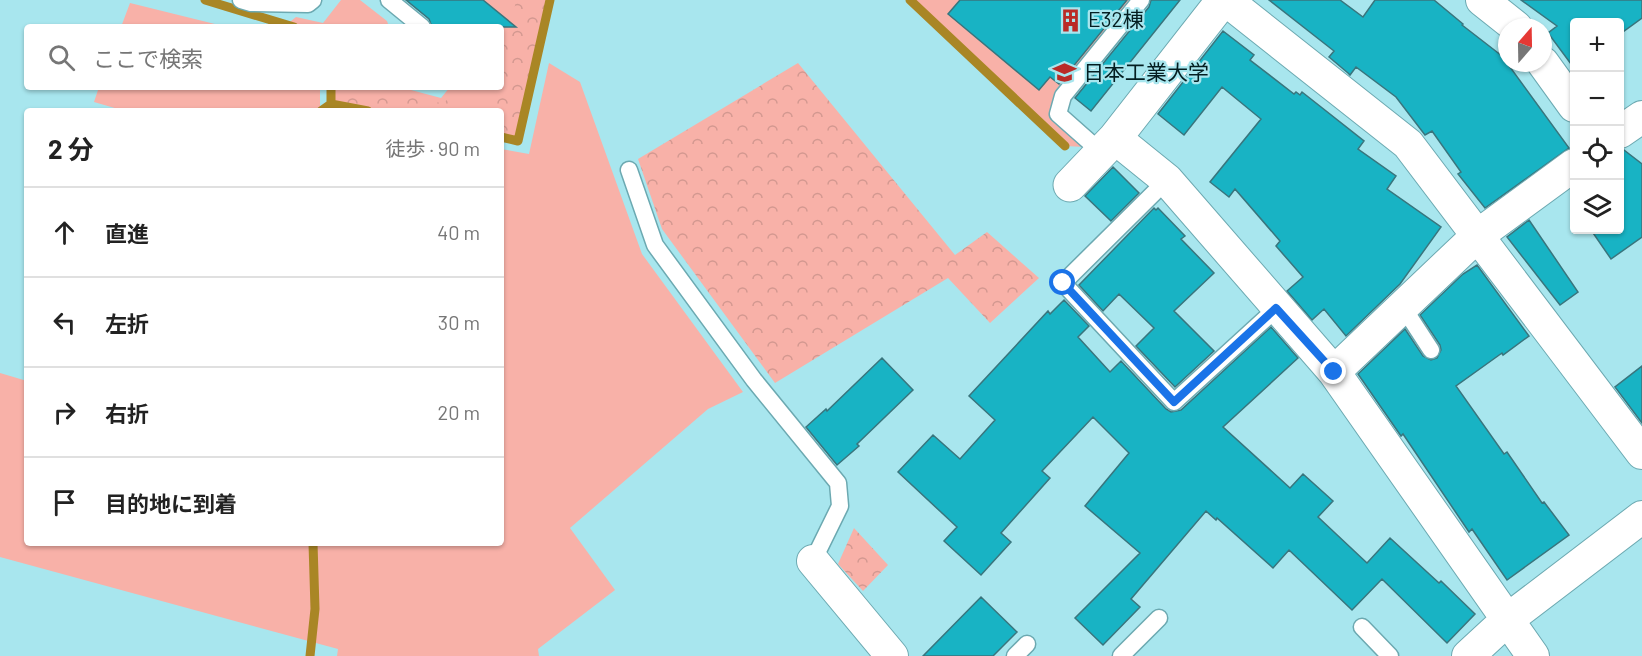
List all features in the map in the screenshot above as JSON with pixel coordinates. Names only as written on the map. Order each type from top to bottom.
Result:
[{"type":"street","points":[[1070,185],[1108,145],[1225,0],[1408,144],[1642,453]]},
{"type":"street","points":[[1482,0],[1505,18]]},
{"type":"street","points":[[1550,72],[1570,99]]},
{"type":"street","points":[[1108,145],[1167,180],[1334,372],[1533,656]]},
{"type":"street","points":[[1334,372],[1477,236],[1570,169]]},
{"type":"street","points":[[1468,656],[1507,620],[1642,517]]},
{"type":"street","points":[[813,561],[892,656]]},
{"type":"lane","points":[[241,0],[251,3],[308,4],[313,0]]},
{"type":"lane","points":[[388,0],[419,24]]},
{"type":"lane","points":[[1108,145],[1058,114],[1063,96],[1141,0]]},
{"type":"lane","points":[[629,170],[655,246],[754,380],[838,483],[840,506],[813,561]]},
{"type":"lane","points":[[1167,180],[1063,283],[1174,402],[1276,308]]},
{"type":"lane","points":[[1403,307],[1431,350]]},
{"type":"lane","points":[[1121,656],[1159,618]]},
{"type":"lane","points":[[1362,627],[1390,656]]},
{"type":"lane","points":[[1015,656],[1028,644]]},
{"type":"green space","points":[[341,0],[360,0],[388,24],[287,24],[296,17],[323,23]]},
{"type":"green space","points":[[483,0],[550,0],[518,141],[504,138],[504,108],[352,108],[331,104],[331,90],[411,90],[441,98],[448,90],[504,90],[502,24],[505,18]]},
{"type":"green space","points":[[516,0],[550,0],[518,141],[504,138],[504,108],[484,108],[499,90],[504,90],[504,31],[512,21]]},
{"type":"green space","points":[[910,0],[1130,0],[1056,90],[1050,112],[1085,147],[1065,146]]},
{"type":"green space","points":[[130,3],[215,24],[122,24]]},
{"type":"green space","points":[[549,63],[580,82],[642,254],[743,392],[708,409],[570,528],[615,590],[538,649],[539,656],[337,656],[338,649],[0,557],[0,373],[24,380],[24,546],[504,546],[504,150],[529,154]]},
{"type":"green space","points":[[798,63],[955,255],[987,232],[1039,278],[990,323],[948,278],[775,383],[662,229],[638,159]]},
{"type":"green space","points":[[98,90],[320,90],[320,108],[115,108],[94,102]]},
{"type":"green space","points":[[331,90],[408,90],[411,94],[443,104],[451,95],[467,108],[352,108],[331,104]]},
{"type":"green space","points":[[854,528],[888,565],[863,591],[838,564]]},
{"type":"building","points":[[406,0],[483,0],[516,27],[504,27],[504,24],[431,24],[429,19]]},
{"type":"building","points":[[960,0],[1127,0],[1059,84],[1050,77],[1039,90],[948,14]]},
{"type":"building","points":[[1151,0],[1180,0],[1091,111],[1075,98],[1149,7]]},
{"type":"building","points":[[1269,0],[1340,0],[1363,17],[1375,0],[1434,0],[1498,53],[1498,72],[1514,72],[1569,148],[1485,208],[1458,174],[1461,172],[1432,131],[1425,135],[1396,97],[1356,67],[1350,75],[1329,57],[1334,51]]},
{"type":"building","points":[[1521,0],[1642,0],[1642,18],[1624,31],[1624,18],[1570,18],[1570,63],[1552,38],[1552,30],[1557,26],[1552,22],[1552,18],[1546,18]]},
{"type":"building","points":[[1223,31],[1254,55],[1250,60],[1294,94],[1296,92],[1300,95],[1302,92],[1364,141],[1358,149],[1396,176],[1387,189],[1441,227],[1400,284],[1346,336],[1324,309],[1312,320],[1287,291],[1303,277],[1276,246],[1280,241],[1235,189],[1229,197],[1210,182],[1261,119],[1222,87],[1184,135],[1158,114]]},
{"type":"building","points":[[1624,150],[1642,164],[1642,237],[1611,259],[1594,234],[1624,234]]},
{"type":"building","points":[[1113,167],[1139,193],[1111,221],[1085,196]]},
{"type":"building","points":[[1154,208],[1156,210],[1158,208],[1185,236],[1181,239],[1214,273],[1174,311],[1214,351],[1175,387],[1136,346],[1154,328],[1119,294],[1103,311],[1079,285]]},
{"type":"building","points":[[1529,220],[1578,292],[1560,305],[1507,237]]},
{"type":"building","points":[[1477,265],[1529,336],[1456,386],[1504,454],[1507,452],[1542,503],[1544,502],[1569,535],[1507,580],[1472,529],[1469,532],[1403,434],[1401,436],[1358,374],[1405,329],[1423,356],[1431,360],[1437,358],[1441,350],[1440,345],[1420,315],[1463,274]]},
{"type":"building","points":[[1064,300],[1089,326],[1078,337],[1110,372],[1121,361],[1171,412],[1181,410],[1271,327],[1298,358],[1223,427],[1290,488],[1303,474],[1333,501],[1318,517],[1367,563],[1390,538],[1439,583],[1441,581],[1475,614],[1447,643],[1382,579],[1352,610],[1289,550],[1273,568],[1206,511],[1131,599],[1140,607],[1103,645],[1075,618],[1140,553],[1085,506],[1129,453],[1093,417],[1042,471],[1050,478],[1001,533],[1011,542],[981,575],[944,541],[957,527],[898,472],[933,435],[960,459],[995,420],[969,396],[1048,311],[1050,314]]},
{"type":"building","points":[[882,358],[913,390],[857,444],[859,446],[837,465],[806,427],[826,409],[827,411]]},
{"type":"building","points":[[1642,366],[1642,423],[1615,387]]},
{"type":"building","points":[[981,597],[1017,632],[993,656],[923,656]]},
{"type":"waterway","points":[[205,0],[284,24]]},
{"type":"waterway","points":[[504,138],[518,141],[550,0]]},
{"type":"waterway","points":[[910,0],[1065,146]]},
{"type":"waterway","points":[[331,90],[331,104]]},
{"type":"waterway","points":[[325,108],[331,104],[352,108]]},
{"type":"waterway","points":[[310,656],[315,609],[313,546]]},
{"type":"place","name":"E32棟","points":[[1070,20]]},
{"type":"place","name":"日本工業大学","points":[[1065,73]]},
{"type":"route","points":[[1063,283],[1174,402],[1276,308],[1334,372]]}]
